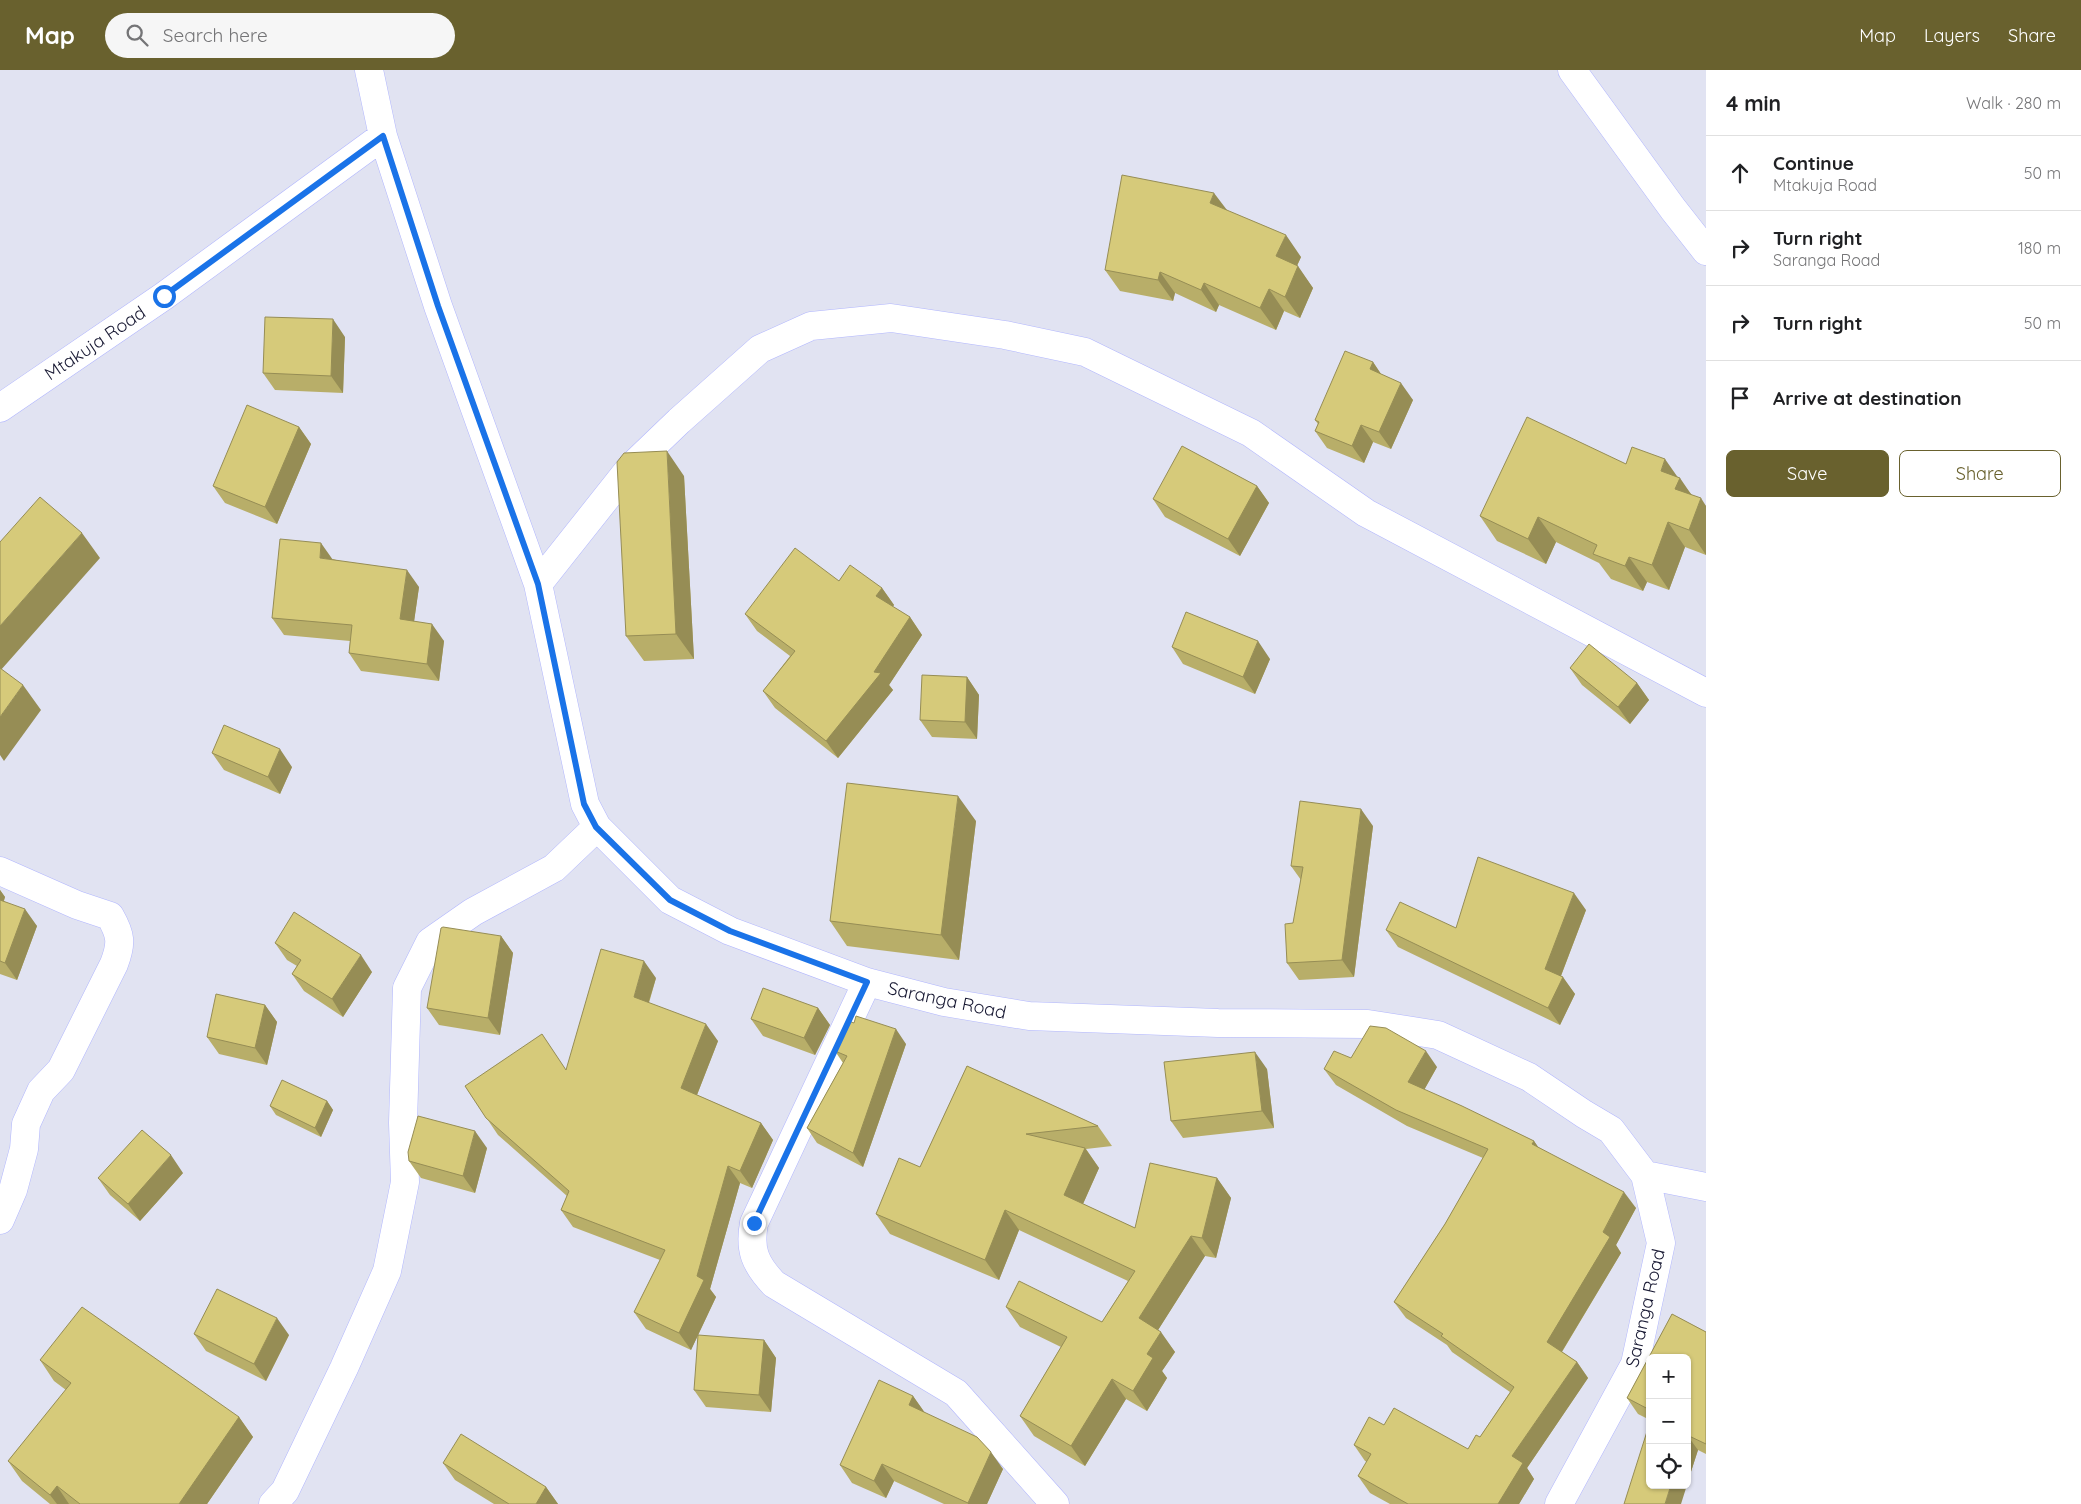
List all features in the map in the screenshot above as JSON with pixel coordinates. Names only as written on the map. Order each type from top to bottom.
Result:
[{"type":"street","name":"Saranga Road","points":[[369,70],[383,136],[438,306],[538,584],[584,804],[596,827],[670,900],[730,931],[867,982],[944,1002],[1030,1016],[1218,1023],[1368,1024],[1438,1035],[1529,1076],[1611,1130],[1645,1175],[1661,1243],[1635,1364],[1558,1504]]},
{"type":"street","points":[[1572,70],[1673,209],[1706,251]]},
{"type":"street","name":"Mtakuja Road","points":[[0,408],[164,296],[383,136]]},
{"type":"street","points":[[538,584],[630,468],[679,420],[760,349],[811,326],[891,318],[1006,335],[1085,352],[1251,432],[1366,513],[1706,693]]},
{"type":"street","points":[[273,1504],[285,1491],[344,1368],[387,1271],[405,1182],[403,1123],[407,988],[430,942],[473,912],[554,868],[596,827]]},
{"type":"street","points":[[0,871],[77,906],[110,916],[117,929],[121,946],[114,964],[61,1070],[41,1091],[26,1124],[24,1149],[13,1190],[0,1220]]},
{"type":"street","points":[[867,982],[754,1223],[751,1240],[754,1256],[762,1272],[774,1284],[956,1393],[1055,1504]]},
{"type":"street","points":[[1645,1175],[1706,1186]]},
{"type":"building","points":[[1122,175],[1214,193],[1210,203],[1286,235],[1276,256],[1298,266],[1285,297],[1269,289],[1260,308],[1204,283],[1201,290],[1160,272],[1158,280],[1105,270]]},
{"type":"building","points":[[265,317],[333,319],[331,376],[263,373]]},
{"type":"building","points":[[1345,351],[1373,362],[1370,369],[1401,383],[1379,432],[1361,425],[1352,446],[1315,431],[1319,422],[1315,420]]},
{"type":"building","points":[[247,405],[299,427],[265,507],[213,486]]},
{"type":"building","points":[[1527,417],[1626,464],[1632,447],[1665,459],[1661,471],[1680,478],[1675,489],[1701,498],[1689,530],[1668,522],[1652,565],[1629,557],[1625,566],[1593,554],[1597,545],[1538,517],[1528,539],[1480,516]]},
{"type":"building","points":[[1182,446],[1257,486],[1228,539],[1153,499]]},
{"type":"building","points":[[667,451],[676,634],[626,636],[617,462],[624,453]]},
{"type":"building","points":[[40,497],[82,533],[0,626],[0,542]]},
{"type":"building","points":[[280,539],[321,543],[320,558],[407,570],[400,619],[432,624],[427,664],[349,653],[352,625],[272,618]]},
{"type":"building","points":[[795,548],[839,581],[850,565],[882,588],[876,596],[910,617],[874,672],[881,673],[826,741],[763,691],[795,651],[745,614]]},
{"type":"building","points":[[1186,612],[1258,641],[1243,677],[1172,647]]},
{"type":"building","points":[[1589,644],[1637,683],[1618,707],[1570,668]]},
{"type":"building","points":[[0,668],[23,685],[0,717]]},
{"type":"building","points":[[922,675],[967,677],[965,722],[920,720]]},
{"type":"building","points":[[224,725],[280,749],[268,777],[212,753]]},
{"type":"building","points":[[847,783],[958,796],[941,935],[830,921]]},
{"type":"building","points":[[1300,801],[1361,809],[1342,960],[1287,963],[1285,924],[1293,923],[1303,867],[1291,866]]},
{"type":"building","points":[[1478,857],[1574,893],[1545,969],[1563,977],[1548,1008],[1386,930],[1400,902],[1456,928]]},
{"type":"building","points":[[0,900],[25,909],[5,963],[0,961]]},
{"type":"building","points":[[294,912],[361,955],[332,999],[292,974],[301,960],[275,943]]},
{"type":"building","points":[[441,928],[501,936],[488,1018],[427,1008]]},
{"type":"building","points":[[601,949],[644,961],[634,997],[706,1024],[681,1088],[761,1123],[740,1171],[728,1166],[697,1276],[704,1280],[679,1333],[634,1312],[665,1250],[561,1210],[569,1191],[486,1118],[465,1086],[542,1034],[566,1070]]},
{"type":"building","points":[[763,988],[818,1008],[804,1038],[751,1019]]},
{"type":"building","points":[[216,994],[265,1005],[255,1048],[207,1037]]},
{"type":"building","points":[[856,1016],[896,1029],[853,1153],[807,1128],[847,1056],[835,1051],[849,1021],[854,1023]]},
{"type":"building","points":[[1370,1026],[1386,1028],[1426,1051],[1408,1082],[1534,1141],[1532,1144],[1624,1192],[1603,1232],[1610,1237],[1547,1342],[1577,1362],[1512,1456],[1523,1463],[1498,1504],[1408,1504],[1358,1476],[1371,1454],[1354,1445],[1369,1417],[1384,1425],[1394,1408],[1468,1449],[1476,1435],[1480,1437],[1514,1387],[1441,1336],[1443,1334],[1394,1302],[1445,1224],[1488,1149],[1396,1110],[1324,1069],[1334,1051],[1351,1058]]},
{"type":"building","points":[[1255,1052],[1262,1111],[1171,1121],[1164,1062]]},
{"type":"building","points":[[967,1066],[1098,1126],[1026,1134],[1085,1148],[1064,1195],[1135,1228],[1150,1163],[1217,1178],[1202,1238],[1191,1236],[1139,1318],[1161,1332],[1147,1354],[1153,1358],[1133,1391],[1112,1379],[1071,1446],[1020,1416],[1067,1337],[1006,1307],[1019,1281],[1102,1322],[1135,1271],[1005,1210],[985,1260],[876,1214],[899,1158],[920,1167]]},
{"type":"building","points":[[282,1080],[327,1101],[315,1128],[270,1106]]},
{"type":"building","points":[[418,1116],[475,1131],[463,1176],[409,1161],[408,1152]]},
{"type":"building","points":[[142,1130],[171,1155],[128,1204],[98,1178]]},
{"type":"building","points":[[217,1289],[277,1318],[254,1364],[194,1334]]},
{"type":"building","points":[[82,1307],[239,1417],[179,1504],[80,1504],[57,1486],[50,1495],[8,1461],[71,1383],[40,1360]]},
{"type":"building","points":[[1672,1314],[1706,1332],[1706,1444],[1691,1437],[1691,1354],[1651,1354]]},
{"type":"building","points":[[698,1335],[764,1340],[759,1395],[694,1390]]},
{"type":"building","points":[[1646,1363],[1646,1408],[1627,1398]]},
{"type":"building","points":[[879,1380],[913,1396],[909,1405],[977,1437],[991,1452],[968,1503],[882,1464],[874,1481],[840,1465]]},
{"type":"building","points":[[461,1434],[546,1487],[536,1504],[509,1504],[443,1463]]},
{"type":"building","points":[[1646,1435],[1646,1489],[1670,1489],[1665,1504],[1624,1504]]},
{"type":"route","points":[[164,296],[383,136],[438,306],[538,584],[584,804],[596,827],[670,900],[730,931],[867,982],[754,1223]]}]
